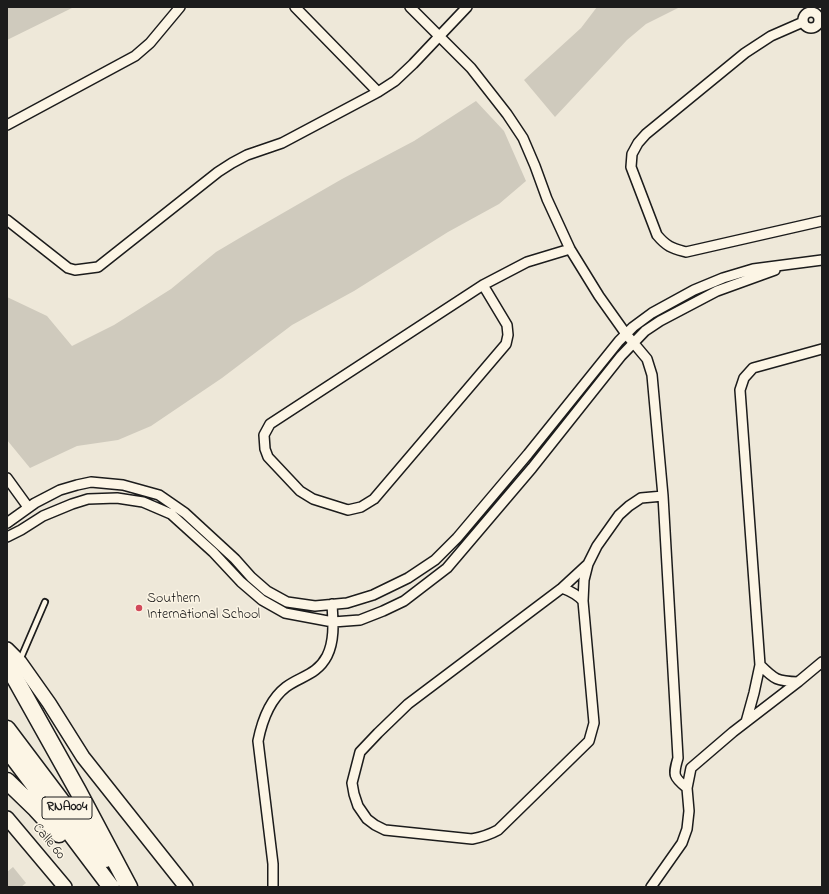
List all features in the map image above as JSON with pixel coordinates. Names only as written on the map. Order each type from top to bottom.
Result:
[{"type":"highway","points":[[12,666],[128,887]]},
{"type":"highway","name":"RNA004","points":[[7,729],[128,887]]},
{"type":"highway","name":"RNA004","points":[[7,749],[110,887]]},
{"type":"highway","points":[[7,781],[36,809],[110,887]]},
{"type":"street","points":[[7,125],[135,56],[150,43],[180,7]]},
{"type":"street","points":[[296,7],[378,92]]},
{"type":"street","points":[[410,7],[471,68],[507,114],[523,138],[547,199],[570,249],[599,296],[626,334],[648,359],[652,375],[662,496],[678,758],[674,775],[676,779],[687,788]]},
{"type":"street","points":[[7,220],[68,268],[76,270],[98,267],[218,172],[232,163],[247,155],[282,143],[378,92],[395,81],[440,37],[467,7]]},
{"type":"street","points":[[803,22],[771,36],[745,53],[646,134],[638,143],[632,154],[631,166],[657,235],[664,244],[672,248],[686,252],[822,221]]},
{"type":"street","points":[[483,286],[507,325],[508,335],[506,344],[374,499],[361,507],[348,510],[313,499],[300,491],[268,457],[265,449],[264,435],[270,424],[483,286],[527,262],[570,249]]},
{"type":"street","points":[[7,523],[32,505],[60,490],[91,482],[123,485],[159,495],[185,513],[235,559],[250,577],[267,591],[287,602],[315,606],[347,602],[373,596],[408,578],[435,560],[457,538],[626,334],[652,313],[694,290],[723,278],[753,269],[822,260]]},
{"type":"street","points":[[7,537],[43,516],[88,499],[117,498],[143,502],[171,514],[213,552],[241,582],[262,600],[285,613],[333,622],[360,620],[404,601],[447,568],[532,468],[621,356],[645,331],[660,321],[718,291],[793,264]]},
{"type":"street","points":[[746,722],[760,665],[740,390],[744,378],[753,368],[822,349]]},
{"type":"street","points":[[8,482],[43,516]]},
{"type":"street","points":[[588,564],[562,588],[408,704],[360,752],[352,783],[354,794],[358,806],[367,819],[375,826],[385,830],[472,839],[491,834],[498,830],[590,741],[594,724],[583,601],[583,590],[588,564],[597,546],[619,515],[641,498],[662,496]]},
{"type":"street","points":[[562,588],[570,590],[583,601]]},
{"type":"street","points":[[273,887],[273,864],[258,741],[262,722],[271,704],[286,688],[315,671],[327,656],[332,641],[332,604]]},
{"type":"street","points":[[7,649],[12,666],[49,703],[83,757],[186,887]]},
{"type":"street","points":[[654,885],[682,843],[687,829],[689,811],[687,788],[691,768],[822,662]]},
{"type":"street","points":[[760,665],[775,679],[798,682]]},
{"type":"street","points":[[678,758],[691,768]]},
{"type":"street","name":"Calle 60","points":[[7,818],[65,887]]},
{"type":"lane","points":[[12,666],[45,602]]},
{"type":"shaded area","points":[[7,7],[74,7],[7,40]]},
{"type":"shaded area","points":[[597,7],[680,7],[646,24],[627,40],[555,117],[524,80],[581,28]]},
{"type":"shaded area","points":[[476,101],[504,131],[526,181],[499,204],[448,232],[354,291],[292,325],[222,378],[151,426],[118,440],[77,446],[30,468],[7,440],[7,297],[47,316],[72,346],[114,325],[171,289],[216,252],[342,179],[414,141]]},
{"type":"shaded area","points":[[13,867],[26,883],[21,887],[7,887],[7,872]]},
{"type":"place","name":"Southern International School","points":[[139,608]]}]
